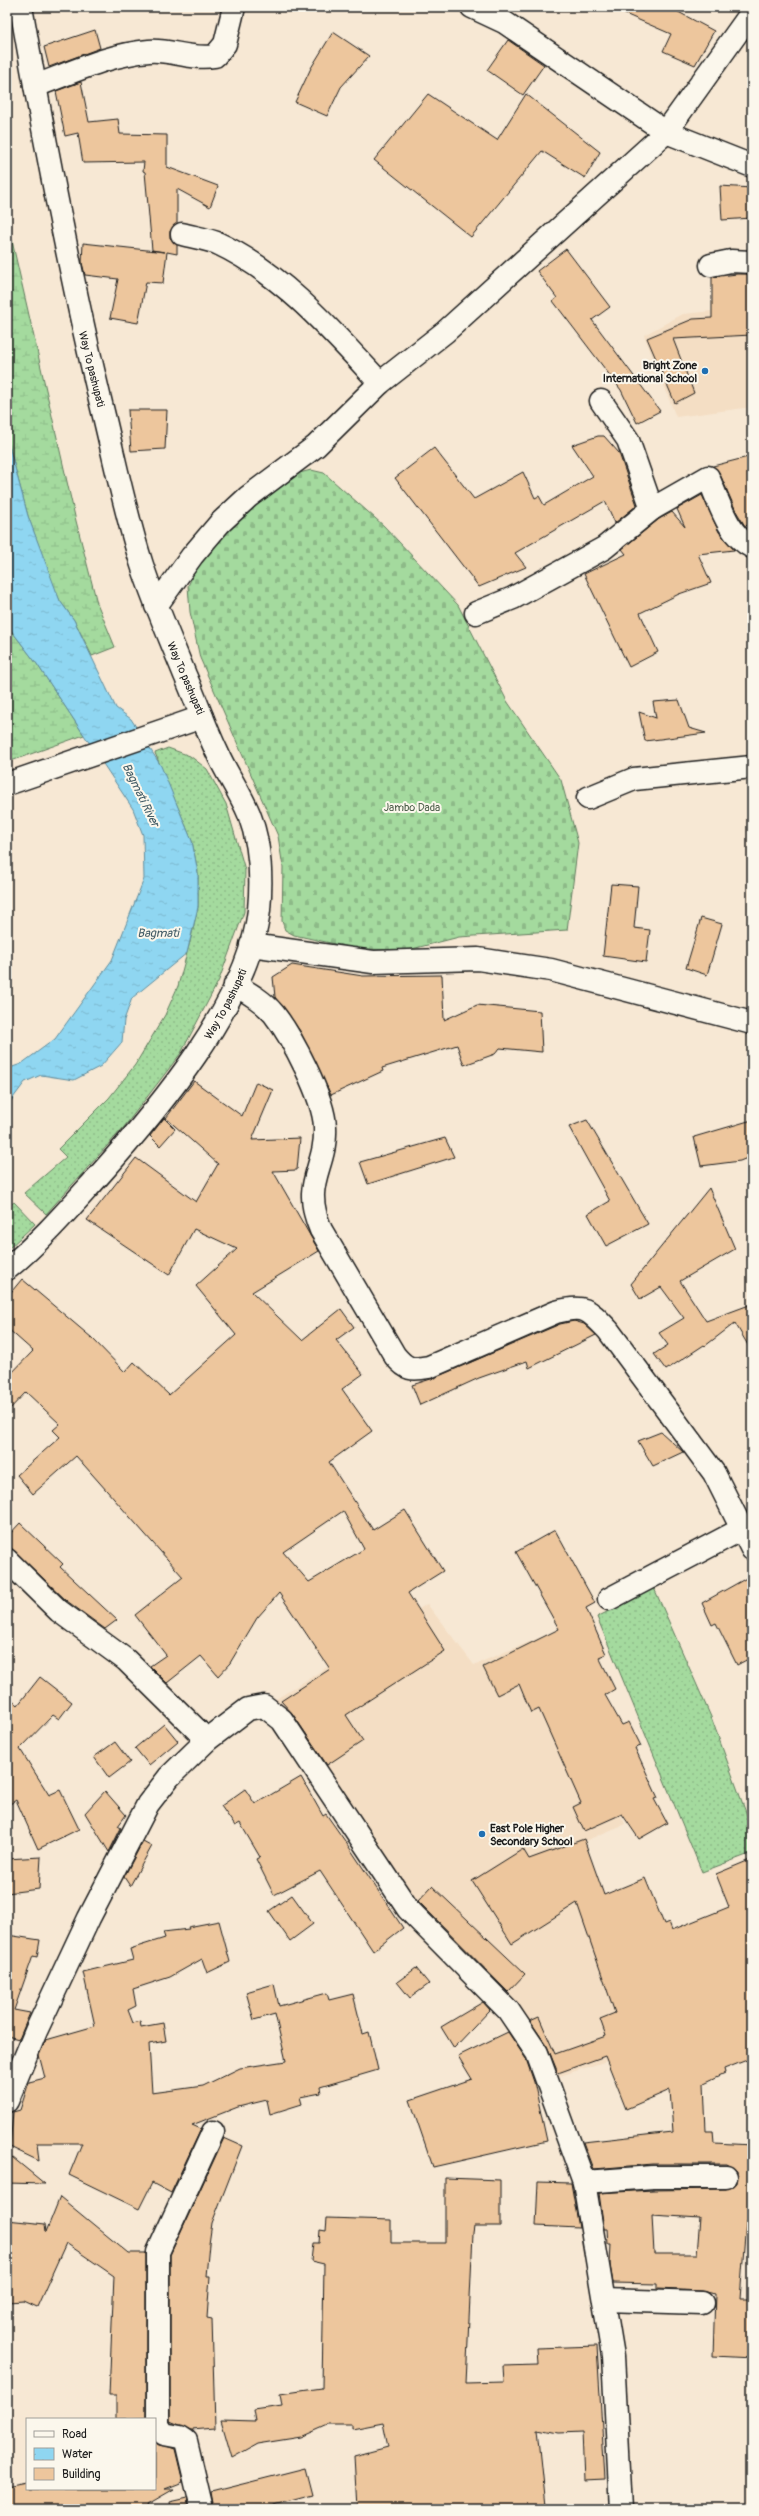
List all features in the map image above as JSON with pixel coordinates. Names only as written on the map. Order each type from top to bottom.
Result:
[{"type":"street","name":"Way To pashupati","points":[[7,1269],[55,1224],[115,1157],[180,1077],[211,1031],[235,985],[251,945],[259,913],[261,878],[258,850],[249,814],[217,754],[156,606],[130,525],[76,302],[21,7]]},
{"type":"street","points":[[35,86],[107,60],[150,50],[199,58],[216,56],[225,44],[234,7]]},
{"type":"street","points":[[472,7],[507,14],[666,132],[752,166]]},
{"type":"street","points":[[156,606],[192,556],[220,523],[248,497],[316,446],[380,383],[445,332],[666,132],[752,12]]},
{"type":"street","points":[[182,234],[216,243],[268,274],[329,329],[380,383]]},
{"type":"street","points":[[712,265],[731,262],[752,262]]},
{"type":"street","points":[[601,401],[628,440],[652,510]]},
{"type":"street","points":[[476,613],[513,598],[604,548],[652,510],[708,477],[732,531],[742,541],[752,547]]},
{"type":"street","points":[[7,784],[202,717]]},
{"type":"street","points":[[588,798],[634,779],[752,767]]},
{"type":"street","points":[[251,945],[373,962],[478,959],[551,970],[752,1023]]},
{"type":"street","points":[[235,985],[256,997],[273,1014],[286,1032],[320,1100],[325,1126],[323,1150],[314,1177],[313,1212],[320,1230],[395,1356],[404,1367],[414,1369],[429,1367],[556,1312],[573,1307],[589,1310],[608,1330],[714,1473],[752,1549]]},
{"type":"street","points":[[609,1600],[742,1529]]},
{"type":"street","points":[[7,1560],[59,1611],[126,1660],[207,1740]]},
{"type":"street","points":[[7,2101],[36,2031],[89,1918],[148,1804],[169,1777],[207,1740],[248,1709],[264,1706],[282,1720],[408,1909],[508,2010],[537,2053],[584,2182],[613,2356],[621,2509]]},
{"type":"street","points":[[202,2509],[186,2440],[180,2436],[164,2434],[158,2425],[158,2252],[213,2132]]},
{"type":"street","points":[[584,2182],[653,2177],[726,2177]]},
{"type":"street","points":[[604,2300],[702,2302]]},
{"type":"shaded area","name":"Bright Zone International School","points":[[752,307],[752,407],[676,417],[644,335],[683,314]]},
{"type":"shaded area","name":"East Pole Higher Secondary School","points":[[427,1604],[474,1665],[541,1637],[625,1824],[580,1843],[651,2047],[544,2081],[521,2034],[412,1908],[273,1701]]},
{"type":"green space","points":[[7,219],[76,521],[97,603],[115,647],[92,656],[74,620],[60,601],[52,582],[28,516],[7,438]]},
{"type":"green space","name":"Jambo Dada","points":[[311,470],[324,473],[384,526],[458,605],[507,701],[561,780],[578,843],[567,930],[459,937],[408,950],[358,949],[294,935],[285,930],[282,921],[283,867],[278,836],[200,658],[190,612],[188,586],[200,560],[217,536],[292,475]]},
{"type":"green space","points":[[7,625],[37,664],[84,735],[11,761],[7,751]]},
{"type":"green space","points":[[168,748],[190,756],[207,769],[226,804],[245,870],[244,912],[219,980],[181,1053],[124,1127],[46,1214],[24,1193],[66,1157],[58,1149],[109,1098],[135,1065],[165,1015],[178,986],[191,938],[198,907],[198,873],[192,841],[155,753]]},
{"type":"green space","points":[[14,1202],[35,1224],[7,1250],[7,1208]]},
{"type":"green space","points":[[654,1588],[711,1717],[752,1829],[752,1853],[702,1872],[597,1617]]},
{"type":"water","name":"Bagmati","points":[[7,438],[28,516],[60,601],[74,620],[116,708],[131,719],[161,766],[192,841],[198,873],[198,907],[187,953],[132,998],[124,1020],[122,1042],[101,1066],[74,1080],[41,1075],[25,1082],[7,1106],[7,1069],[21,1064],[55,1039],[112,960],[144,879],[143,835],[133,809],[37,664],[7,625]]},
{"type":"building","points":[[609,7],[669,7],[714,31],[695,65],[663,51],[671,34]]},
{"type":"building","points":[[95,30],[100,48],[49,67],[44,47]]},
{"type":"building","points":[[333,32],[369,56],[341,87],[327,116],[295,102],[311,68]]},
{"type":"building","points":[[508,40],[544,65],[523,95],[487,70]]},
{"type":"building","points":[[81,82],[89,122],[118,119],[120,134],[167,135],[167,167],[218,186],[210,207],[177,189],[177,223],[170,231],[170,238],[177,245],[177,254],[167,252],[163,283],[146,282],[138,323],[110,318],[118,279],[85,275],[82,263],[83,243],[165,252],[152,250],[145,172],[143,171],[144,162],[83,163],[78,133],[65,136],[56,91]]},
{"type":"building","points":[[428,94],[497,140],[526,94],[600,152],[585,178],[542,151],[471,237],[374,160]]},
{"type":"building","points":[[720,186],[752,188],[752,218],[722,220]]},
{"type":"building","points":[[566,249],[610,307],[592,320],[660,411],[637,423],[621,390],[553,301],[557,298],[537,271]]},
{"type":"building","points":[[752,274],[752,335],[673,339],[694,393],[675,403],[647,338],[693,319],[712,318],[712,277]]},
{"type":"building","points":[[128,410],[167,410],[165,449],[131,451]]},
{"type":"building","points":[[598,436],[604,436],[619,453],[637,505],[615,523],[605,501],[515,553],[526,567],[479,587],[395,478],[434,448],[474,499],[523,472],[535,498],[539,496],[544,505],[593,476],[572,445]]},
{"type":"building","points":[[752,456],[752,524],[745,526],[736,511],[719,472],[713,466]]},
{"type":"building","points":[[702,495],[719,532],[734,550],[698,554],[711,583],[679,594],[640,613],[658,652],[629,667],[584,574],[626,554],[622,549],[659,519],[672,512],[685,527],[677,509]]},
{"type":"building","points":[[679,700],[689,728],[706,733],[645,741],[639,712],[656,718],[653,702]]},
{"type":"building","points":[[611,884],[638,886],[634,928],[650,930],[646,962],[603,956]]},
{"type":"building","points":[[701,918],[722,924],[707,975],[686,968]]},
{"type":"building","points":[[292,965],[363,976],[442,975],[444,1020],[477,1005],[540,1011],[542,1052],[500,1048],[495,1054],[464,1065],[457,1045],[382,1068],[383,1071],[331,1095],[300,1031],[275,997],[273,977]]},
{"type":"building","points":[[194,1081],[242,1116],[256,1082],[273,1090],[252,1140],[300,1138],[297,1170],[273,1171],[319,1251],[252,1292],[302,1340],[341,1309],[354,1327],[336,1340],[363,1374],[342,1389],[372,1431],[329,1462],[373,1530],[405,1510],[443,1571],[408,1593],[445,1651],[346,1715],[363,1741],[327,1765],[292,1713],[281,1701],[330,1669],[279,1593],[257,1618],[230,1663],[218,1676],[201,1656],[167,1683],[150,1666],[166,1655],[135,1615],[183,1577],[76,1456],[33,1494],[17,1475],[60,1437],[53,1430],[60,1424],[26,1392],[7,1412],[7,1378],[33,1351],[7,1328],[7,1297],[22,1279],[92,1338],[125,1372],[134,1362],[169,1395],[236,1335],[196,1286],[237,1249],[194,1229],[169,1275],[87,1220],[136,1158],[196,1202],[218,1164],[166,1118]],"holes":[[[343,1511],[364,1549],[309,1582],[283,1552]]]},
{"type":"building","points":[[164,1118],[175,1129],[160,1146],[150,1136]]},
{"type":"building","points":[[587,1120],[648,1224],[606,1246],[588,1214],[610,1201],[569,1127]]},
{"type":"building","points":[[752,1120],[752,1156],[740,1161],[701,1166],[694,1137]]},
{"type":"building","points":[[445,1138],[454,1157],[368,1184],[360,1162]]},
{"type":"building","points":[[709,1188],[735,1249],[680,1281],[706,1321],[752,1304],[752,1352],[735,1323],[705,1346],[704,1345],[666,1370],[654,1354],[668,1345],[659,1333],[684,1318],[661,1287],[640,1299],[631,1284]]},
{"type":"building","points":[[574,1321],[584,1324],[596,1335],[529,1368],[527,1361],[479,1378],[420,1405],[412,1385],[434,1378],[560,1324]]},
{"type":"building","points":[[661,1432],[683,1452],[653,1466],[638,1441]]},
{"type":"building","points":[[20,1523],[63,1564],[60,1567],[117,1620],[105,1629],[67,1601],[7,1544],[7,1537]]},
{"type":"building","points":[[555,1530],[595,1603],[586,1608],[606,1654],[599,1657],[615,1689],[605,1695],[622,1725],[629,1722],[641,1746],[635,1748],[658,1798],[654,1799],[667,1823],[639,1839],[622,1814],[584,1831],[573,1807],[581,1803],[539,1709],[531,1713],[519,1684],[497,1695],[483,1667],[559,1629],[516,1552]]},
{"type":"building","points":[[752,1575],[752,1657],[737,1665],[716,1623],[712,1625],[702,1603]]},
{"type":"building","points":[[40,1677],[72,1702],[59,1719],[53,1715],[20,1749],[49,1795],[60,1790],[79,1829],[38,1849],[16,1800],[7,1806],[7,1695],[18,1705]]},
{"type":"building","points":[[164,1724],[178,1741],[149,1765],[135,1748]]},
{"type":"building","points":[[115,1742],[130,1762],[109,1778],[94,1757]]},
{"type":"building","points":[[301,1777],[323,1816],[326,1814],[403,1928],[373,1951],[320,1871],[274,1895],[256,1859],[260,1857],[240,1823],[235,1826],[221,1806],[245,1789],[255,1804]]},
{"type":"building","points":[[105,1791],[126,1815],[118,1826],[121,1828],[109,1852],[85,1813]]},
{"type":"building","points":[[584,1839],[604,1895],[645,1878],[664,1924],[669,1922],[672,1930],[729,1907],[716,1874],[752,1859],[752,2058],[724,2069],[725,2073],[704,2083],[706,2131],[713,2131],[714,2143],[752,2145],[752,2221],[746,2221],[740,2299],[752,2299],[752,2358],[713,2356],[715,2294],[702,2291],[657,2289],[657,2284],[613,2283],[610,2265],[611,2244],[608,2244],[607,2229],[604,2229],[599,2193],[653,2190],[726,2189],[737,2183],[737,2171],[726,2164],[653,2164],[593,2169],[583,2142],[673,2132],[670,2090],[626,2109],[605,2056],[558,2073],[547,2046],[530,2021],[539,2017],[555,2054],[606,2036],[600,2019],[615,2013],[577,1903],[512,1944],[472,1881],[523,1849],[529,1859]],"holes":[[[652,2215],[700,2218],[697,2254],[654,2254]]]},
{"type":"building","points":[[143,1841],[152,1846],[130,1886],[124,1877]]},
{"type":"building","points":[[41,1857],[39,1889],[7,1893],[7,1859]]},
{"type":"building","points":[[432,1886],[525,1974],[508,1992],[418,1901]]},
{"type":"building","points":[[292,1895],[313,1924],[290,1941],[269,1911]]},
{"type":"building","points":[[219,1921],[230,1962],[207,1973],[202,1959],[170,1977],[133,1989],[136,2006],[128,2010],[133,2023],[140,2021],[141,2027],[163,2023],[166,2041],[149,2044],[152,2093],[203,2086],[240,2068],[286,2061],[275,2014],[254,2020],[246,1992],[274,1984],[279,2006],[327,1993],[329,2000],[353,1994],[363,2034],[369,2032],[378,2070],[320,2087],[321,2093],[300,2097],[302,2104],[270,2114],[267,2100],[238,2107],[192,2125],[201,2129],[171,2193],[152,2183],[139,2209],[69,2175],[82,2143],[37,2143],[39,2161],[10,2147],[13,2112],[20,2110],[29,2082],[45,2078],[39,2055],[46,2040],[95,2026],[83,1972],[133,1960],[130,1949],[165,1938],[163,1932],[189,1929],[188,1927]]},
{"type":"building","points":[[7,1935],[40,1940],[37,1957],[33,1956],[14,2010],[30,2013],[19,2039],[7,2036]]},
{"type":"building","points":[[416,1968],[429,1984],[410,1998],[397,1982]]},
{"type":"building","points":[[483,2002],[490,2010],[454,2048],[441,2027]]},
{"type":"building","points":[[508,2032],[526,2059],[534,2082],[547,2141],[433,2167],[410,2100],[472,2079],[458,2056]]},
{"type":"building","points":[[224,2138],[242,2146],[212,2223],[209,2244],[206,2276],[210,2276],[207,2318],[212,2319],[215,2428],[192,2430],[170,2421],[170,2255]]},
{"type":"building","points":[[7,2153],[45,2184],[7,2183]]},
{"type":"building","points":[[445,2178],[500,2180],[500,2226],[474,2226],[466,2383],[504,2382],[503,2366],[538,2365],[537,2348],[597,2346],[605,2479],[584,2480],[582,2432],[558,2433],[538,2429],[546,2506],[515,2509],[357,2509],[354,2456],[388,2447],[383,2423],[352,2429],[352,2425],[328,2425],[301,2437],[257,2444],[232,2458],[221,2420],[256,2421],[254,2410],[282,2406],[280,2394],[322,2388],[324,2264],[311,2261],[313,2243],[319,2243],[320,2230],[326,2231],[327,2218],[391,2220],[391,2243],[445,2243]]},
{"type":"building","points":[[538,2182],[571,2183],[579,2228],[536,2226]]},
{"type":"building","points":[[60,2197],[128,2253],[146,2253],[146,2418],[116,2418],[116,2395],[109,2395],[114,2276],[66,2243],[37,2307],[24,2301],[7,2302],[7,2220],[45,2224],[46,2232]]},
{"type":"building","points":[[156,2442],[175,2449],[183,2482],[165,2489],[174,2489],[148,2504],[150,2509],[7,2509],[7,2486],[26,2482],[26,2490],[156,2490]]},
{"type":"building","points":[[306,2468],[313,2495],[259,2509],[214,2509],[211,2492]]},
{"type":"building","points":[[187,2498],[189,2509],[170,2509],[169,2502]]},
{"type":"place","name":"Bright Zone International School","points":[[705,371]]},
{"type":"place","name":"East Pole Higher Secondary School","points":[[482,1834]]},
{"type":"water label","name":"Bagmati River","points":[[141,795]]}]
